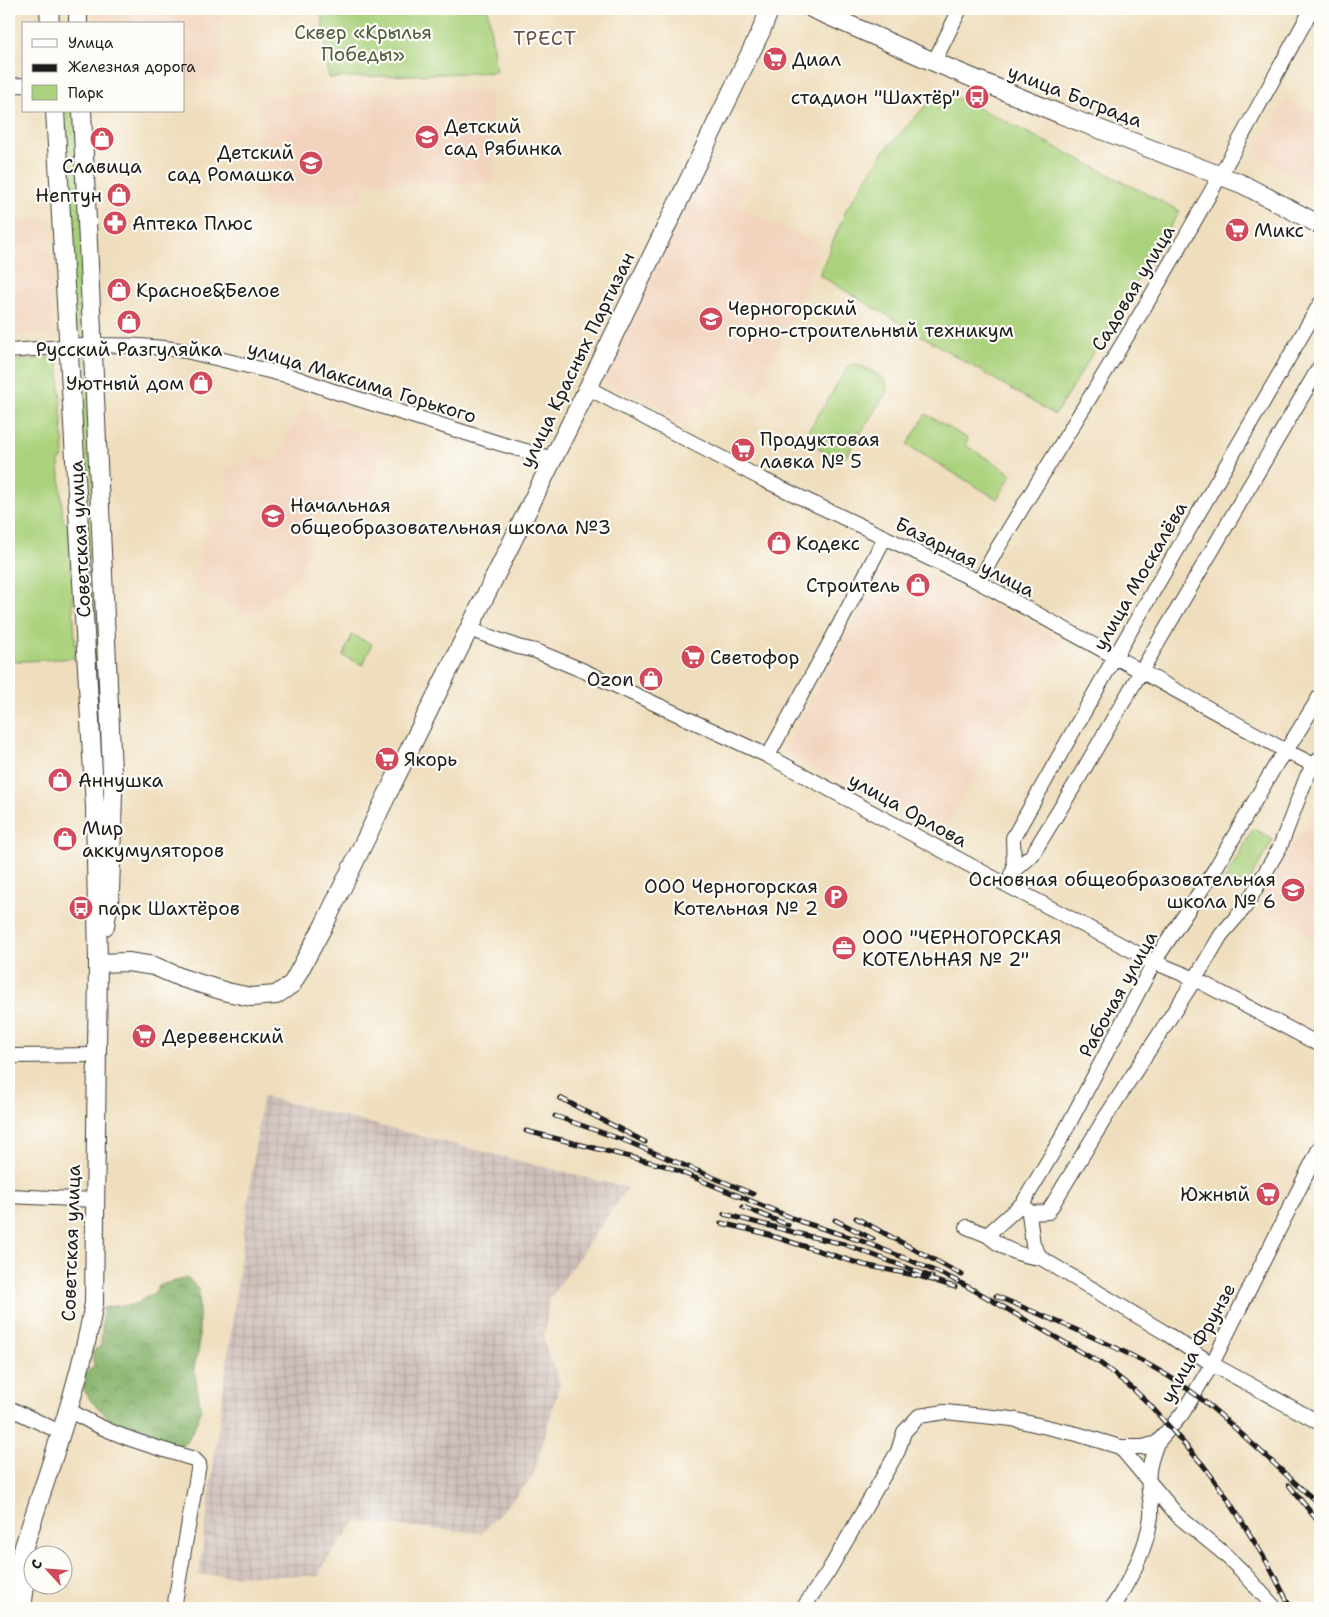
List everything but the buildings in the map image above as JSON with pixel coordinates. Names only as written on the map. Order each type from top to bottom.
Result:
[{"type":"main road","points":[[49,9],[50,22]]},
{"type":"main road","points":[[78,9],[78,22]]},
{"type":"main road","name":"улица Красных Партизан","points":[[98,963],[128,962],[154,966],[182,978],[227,992],[251,997],[276,995],[292,984],[324,926],[588,388],[770,9]]},
{"type":"main road","name":"улица Бограда","points":[[813,9],[934,62],[1242,184],[1320,224]]},
{"type":"main road","name":"Советская улица","points":[[9,1595],[89,1337],[94,1303],[98,963],[95,807],[55,112]]},
{"type":"main road","name":"Советская улица","points":[[82,112],[113,794],[110,893],[98,963]]},
{"type":"main road","name":"Советская улица","points":[[22,1608],[35,1516]]},
{"type":"street","points":[[934,62],[960,9]]},
{"type":"street","name":"Садовая улица","points":[[978,582],[1168,269],[1312,9]]},
{"type":"street","points":[[9,86],[22,85]]},
{"type":"street","name":"улица Москалёва","points":[[1014,872],[1013,838],[1115,657],[1320,304]]},
{"type":"street","name":"улица Максима Горького","points":[[9,351],[93,345],[168,348],[294,377],[498,443],[553,458]]},
{"type":"street","points":[[1000,881],[1014,872],[1032,855],[1142,672],[1320,366]]},
{"type":"street","name":"Базарная улица","points":[[588,388],[764,480],[978,582],[1286,751],[1318,764]]},
{"type":"street","points":[[768,756],[885,537]]},
{"type":"street","name":"улица Орлова","points":[[469,629],[518,647],[536,651],[584,671],[768,756],[1154,962],[1195,979],[1320,1045]]},
{"type":"street","name":"Рабочая улица","points":[[1026,1208],[1154,962],[1215,869],[1278,761],[1320,696]]},
{"type":"street","points":[[987,1235],[1026,1208],[1048,1212],[1105,1118],[1221,936],[1245,907],[1280,847],[1307,776],[1318,764]]},
{"type":"street","points":[[9,1056],[97,1054]]},
{"type":"street","name":"улица Фрунзе","points":[[1157,1443],[1182,1414],[1212,1364],[1320,1147]]},
{"type":"street","points":[[9,1196],[95,1200]]},
{"type":"street","points":[[1026,1208],[1032,1245],[1041,1258]]},
{"type":"street","points":[[967,1228],[987,1235],[998,1245],[1014,1253],[1041,1258],[1164,1332],[1212,1364],[1319,1420]]},
{"type":"street","points":[[9,1408],[60,1432]]},
{"type":"street","points":[[68,1409],[85,1420],[138,1441],[194,1458],[199,1464],[174,1608]]},
{"type":"street","points":[[804,1608],[828,1572],[898,1451],[904,1432],[919,1416],[945,1412],[1012,1418],[1078,1434],[1120,1448],[1157,1443]]},
{"type":"street","points":[[1112,1608],[1124,1590],[1146,1540],[1151,1513],[1148,1480],[1149,1463],[1157,1443]]},
{"type":"street","points":[[1120,1448],[1178,1516],[1221,1551],[1275,1608]]},
{"type":"shaded area","points":[[96,9],[190,9],[190,12],[219,11],[222,79],[185,81],[185,22],[97,22]]},
{"type":"shaded area","points":[[491,90],[494,182],[363,185],[363,203],[262,207],[258,96]]},
{"type":"shaded area","points":[[1286,98],[1320,117],[1320,178],[1314,188],[1255,153]]},
{"type":"shaded area","name":"Черногорский горно-строительный техникум","points":[[705,165],[747,185],[737,206],[822,247],[758,395],[723,379],[706,412],[694,406],[685,424],[665,411],[603,380]]},
{"type":"shaded area","points":[[47,219],[53,332],[9,336],[9,222]]},
{"type":"shaded area","name":"Начальная общеобразовательная школа №3","points":[[301,409],[388,446],[350,527],[322,513],[309,537],[314,539],[298,576],[249,616],[194,588],[207,519],[225,519],[227,467],[258,457],[276,461]]},
{"type":"shaded area","points":[[890,554],[1061,640],[1037,685],[1023,718],[1010,711],[946,828],[783,753]]},
{"type":"shaded area","name":"Основная общеобразовательная школа № 6","points":[[1320,802],[1320,958],[1309,951],[1315,942],[1302,930],[1258,903]]},
{"type":"shaded area","points":[[262,1096],[627,1188],[549,1300],[544,1342],[560,1383],[533,1477],[482,1533],[356,1522],[323,1565],[319,1576],[199,1575]]},
{"type":"green space","name":"Сквер «Крылья Победы»","points":[[321,9],[488,9],[496,72],[329,78]]},
{"type":"green space","points":[[940,90],[1005,121],[1180,211],[1055,415],[819,275],[847,208],[884,151]]},
{"type":"green space","points":[[61,112],[76,112],[88,336],[73,337]]},
{"type":"green space","points":[[74,356],[88,356],[108,791],[101,791]]},
{"type":"green space","points":[[58,357],[64,455],[59,462],[63,520],[69,528],[76,658],[9,662],[9,361]]},
{"type":"green space","points":[[853,364],[866,368],[881,377],[886,382],[887,391],[847,455],[843,458],[828,454],[819,448],[808,437],[808,431],[848,367]]},
{"type":"green space","points":[[926,414],[968,439],[965,445],[1012,474],[997,499],[907,445]]},
{"type":"green space","points":[[352,635],[372,644],[363,665],[343,656]]},
{"type":"green space","points":[[1255,829],[1272,839],[1272,842],[1244,890],[1240,891],[1226,883],[1225,879],[1252,831]]},
{"type":"green space","points":[[188,1278],[198,1288],[199,1294],[199,1347],[194,1367],[201,1412],[189,1438],[181,1446],[151,1434],[139,1432],[109,1418],[91,1401],[84,1390],[85,1374],[94,1366],[92,1352],[101,1346],[103,1308],[139,1303],[143,1298],[152,1295],[160,1285]]},
{"type":"railway","points":[[560,1098],[645,1142]]},
{"type":"railway","points":[[555,1116],[626,1141],[753,1194]]},
{"type":"railway","points":[[526,1131],[666,1166],[802,1222],[862,1241],[912,1261],[981,1294],[1100,1363],[1149,1404],[1203,1465],[1226,1496],[1268,1564],[1291,1608]]},
{"type":"railway","points":[[743,1207],[788,1225]]},
{"type":"railway","points":[[724,1214],[844,1244],[932,1277]]},
{"type":"railway","points":[[856,1218],[962,1275]]},
{"type":"railway","points":[[835,1220],[873,1239]]},
{"type":"railway","points":[[721,1223],[759,1232],[864,1265],[919,1276],[955,1287]]},
{"type":"railway","points":[[996,1296],[1125,1352],[1174,1380],[1214,1410],[1320,1505]]},
{"type":"railway","points":[[1289,1485],[1320,1524]]},
{"type":"place","name":"Диал","points":[[775,59]]},
{"type":"place","name":"стадион \"Шахтёр\"","points":[[977,97]]},
{"type":"place","name":"Детский сад Рябинка","points":[[427,137]]},
{"type":"place","name":"Славица","points":[[102,139]]},
{"type":"place","name":"Детский сад Ромашка","points":[[311,163]]},
{"type":"place","name":"Нептун","points":[[119,195]]},
{"type":"place","name":"Аптека Плюс","points":[[115,223]]},
{"type":"place","name":"Микс","points":[[1237,230]]},
{"type":"place","name":"Красное&Белое","points":[[119,290]]},
{"type":"place","name":"Черногорский горно-строительный техникум","points":[[711,319]]},
{"type":"place","name":"Русский Разгуляйка","points":[[129,322]]},
{"type":"place","name":"Уютный дом","points":[[201,383]]},
{"type":"place","name":"Продуктовая лавка № 5","points":[[743,450]]},
{"type":"place","name":"Начальная общеобразовательная школа №3","points":[[273,516]]},
{"type":"place","name":"Кодекс","points":[[779,543]]},
{"type":"place","name":"Строитель","points":[[918,585]]},
{"type":"place","name":"Светофор","points":[[693,657]]},
{"type":"place","name":"Ozon","points":[[651,679]]},
{"type":"place","name":"Якорь","points":[[387,759]]},
{"type":"place","name":"Аннушка","points":[[60,780]]},
{"type":"place","name":"Мир аккумуляторов","points":[[65,839]]},
{"type":"place","name":"Основная общеобразовательная школа № 6","points":[[1293,890]]},
{"type":"place","name":"ООО Черногорская Котельная № 2","points":[[836,897]]},
{"type":"place","name":"парк Шахтёров","points":[[81,908]]},
{"type":"place","name":"ООО \"ЧЕРНОГОРСКАЯ КОТЕЛЬНАЯ № 2\"","points":[[844,948]]},
{"type":"place","name":"Деревенский","points":[[144,1036]]},
{"type":"place","name":"Южный","points":[[1268,1194]]},
{"type":"district","name":"ТРЕСТ","points":[[545,38]]}]
